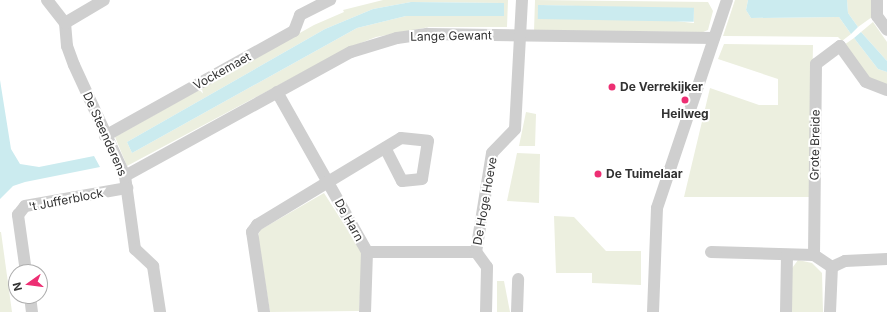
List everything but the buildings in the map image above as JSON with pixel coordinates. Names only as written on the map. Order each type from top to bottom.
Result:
[{"type":"street","points":[[47,0],[65,23],[104,0]]},
{"type":"street","name":"Vockemaet","points":[[105,136],[294,31],[300,15],[330,0]]},
{"type":"street","name":"De Hoge Hoeve","points":[[486,312],[487,267],[476,252],[492,153],[515,129],[522,0]]},
{"type":"street","points":[[653,312],[657,208],[727,0]]},
{"type":"street","points":[[877,0],[877,16],[887,30]]},
{"type":"street","name":"De Steenderens","points":[[65,23],[67,46],[126,182],[135,249],[153,266],[160,312]]},
{"type":"street","name":"Lange Gewant","points":[[126,182],[277,92],[352,52],[377,43],[426,34],[714,38]]},
{"type":"street","name":"Grote Breide","points":[[814,255],[816,64],[840,46],[866,82],[887,90]]},
{"type":"street","name":"De Harn","points":[[277,92],[367,252],[476,252]]},
{"type":"street","points":[[264,312],[252,232],[257,225],[385,148]]},
{"type":"street","name":"'t Jufferblock","points":[[25,264],[18,215],[26,206],[126,182]]},
{"type":"street","points":[[365,312],[367,252]]},
{"type":"street","points":[[711,252],[814,255],[832,267]]},
{"type":"street","points":[[786,312],[787,255]]},
{"type":"street","points":[[832,267],[845,261],[887,259]]},
{"type":"street","points":[[830,312],[832,267]]},
{"type":"street","points":[[517,312],[518,279]]},
{"type":"green space","points":[[383,0],[508,0],[507,27],[429,27],[376,37],[348,48],[127,166],[115,137],[314,25],[344,12],[343,10]],"holes":[[[411,2],[504,3],[504,16],[406,16],[357,28],[132,153],[127,142],[325,29],[373,9]]]},
{"type":"green space","points":[[535,0],[708,2],[713,11],[708,30],[703,32],[534,31]],"holes":[[[539,5],[694,9],[693,23]]]},
{"type":"green space","points":[[735,0],[748,0],[746,10],[751,18],[839,17],[851,34],[842,41],[838,37],[723,36]]},
{"type":"green space","points":[[847,0],[872,0],[872,17],[858,27],[848,13]]},
{"type":"green space","points":[[873,22],[887,42],[887,61],[861,32]]},
{"type":"green space","points":[[854,38],[878,69],[887,72],[887,86],[869,79],[844,45]]},
{"type":"green space","points":[[724,44],[813,45],[810,197],[684,197],[710,88],[759,105],[778,105],[778,79],[718,59]]},
{"type":"green space","points":[[526,112],[536,114],[535,146],[519,146]]},
{"type":"green space","points":[[517,153],[540,154],[539,203],[507,201]]},
{"type":"green space","points":[[324,193],[363,254],[359,311],[270,312],[258,237],[260,230]]},
{"type":"green space","points":[[554,216],[574,217],[606,251],[641,251],[641,285],[592,283],[592,273],[556,273]]},
{"type":"green space","points":[[1,232],[8,283],[8,304],[11,304],[12,312],[0,312]]},
{"type":"green space","points":[[798,260],[812,263],[822,273],[823,312],[790,312],[790,271]]},
{"type":"green space","points":[[497,281],[504,281],[510,312],[497,312]]},
{"type":"water","points":[[748,0],[847,0],[848,13],[858,27],[851,34],[839,17],[751,18],[746,10]]},
{"type":"water","points":[[411,2],[504,3],[504,16],[406,16],[357,28],[132,153],[127,142],[325,29],[373,9]]},
{"type":"water","points":[[538,5],[694,8],[694,22],[538,19]]},
{"type":"water","points":[[861,32],[887,61],[887,72],[878,69],[854,38]]},
{"type":"water","points":[[0,80],[11,149],[20,164],[39,167],[94,156],[100,167],[25,182],[13,186],[0,199]]},
{"type":"place","name":"De Verrekijker","points":[[612,87]]},
{"type":"place","name":"Heilweg","points":[[685,100]]},
{"type":"place","name":"De Tuimelaar","points":[[598,174]]}]
